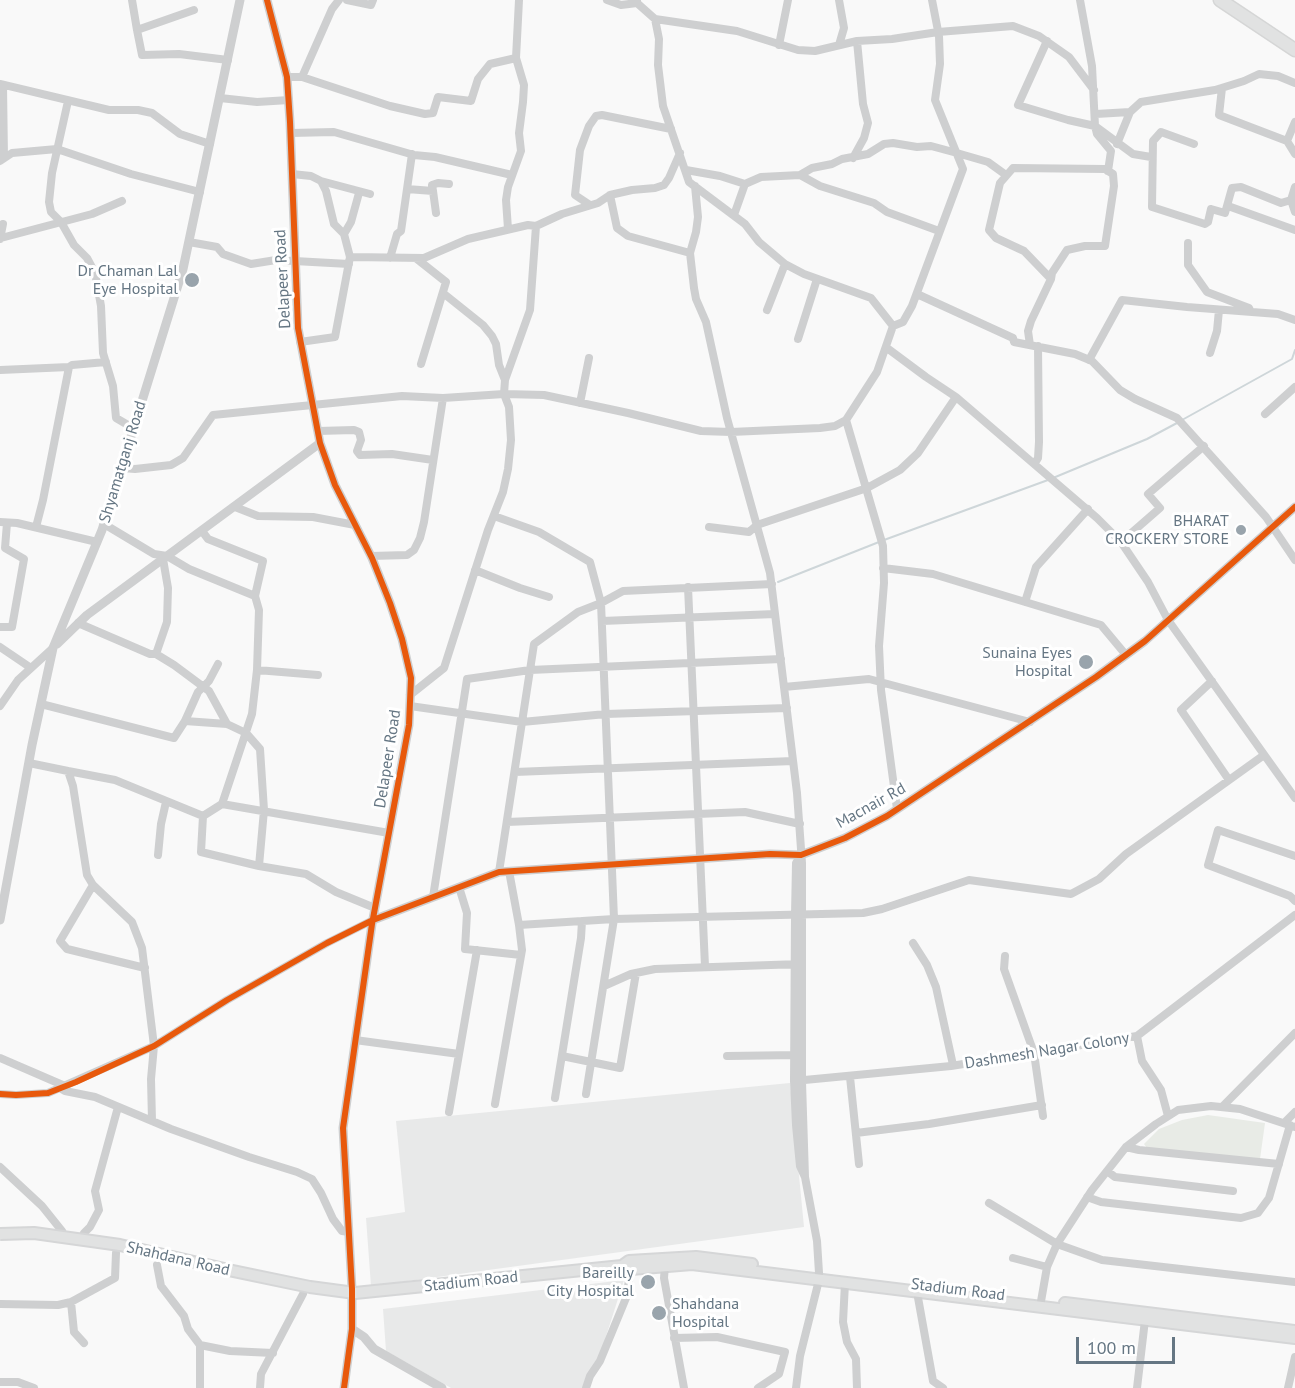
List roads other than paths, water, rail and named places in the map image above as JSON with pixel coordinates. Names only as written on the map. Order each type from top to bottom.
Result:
[{"type":"highway","points":[[1220,0],[1295,50]]},
{"type":"main road","name":"Shahdana Road","points":[[0,1234],[34,1233],[116,1245],[310,1287],[354,1291]]},
{"type":"main road","name":"Stadium Road","points":[[627,1268],[629,1261],[696,1257],[845,1283],[1040,1303],[1145,1320],[1293,1332]]},
{"type":"main road","name":"Stadium Road","points":[[354,1291],[609,1268],[665,1265],[714,1266],[1293,1332]]},
{"type":"street","points":[[132,0],[142,55],[178,54],[228,60]]},
{"type":"street","name":"Shyamatganj Road","points":[[0,920],[53,648],[104,524],[183,269],[240,0]]},
{"type":"street","name":"Delapeer Road","points":[[267,0],[287,77],[298,328],[320,444],[334,485],[371,556],[402,639],[411,678],[409,725],[373,920],[343,1128],[354,1291],[352,1329],[344,1388]]},
{"type":"street","points":[[302,77],[332,9],[339,0]]},
{"type":"street","points":[[347,0],[372,4],[373,0]]},
{"type":"street","points":[[508,229],[506,200],[520,151],[519,133],[524,85],[516,58],[519,0]]},
{"type":"street","points":[[607,0],[621,5],[637,1],[656,19],[737,31],[766,38],[779,45],[798,50],[814,51],[857,41],[1012,26],[1026,30],[1047,41],[1069,57],[1094,90]]},
{"type":"street","points":[[779,45],[788,0]]},
{"type":"street","points":[[838,45],[844,28],[839,0]]},
{"type":"street","points":[[893,326],[903,322],[916,294],[963,169],[934,100],[940,64],[938,32],[932,0]]},
{"type":"street","points":[[1080,0],[1094,90],[1095,126],[1097,134],[1111,150],[1108,171]]},
{"type":"street","points":[[137,30],[194,10]]},
{"type":"street","points":[[656,19],[663,106],[690,182],[745,224],[759,242],[785,264],[817,279],[871,298],[893,326]]},
{"type":"street","points":[[853,158],[864,138],[868,123],[863,104],[857,41]]},
{"type":"street","points":[[1047,41],[1018,105],[1095,126],[1132,154],[1151,157]]},
{"type":"street","points":[[287,77],[302,77],[390,106],[425,114],[433,113],[438,98],[471,101],[478,79],[490,64],[516,58]]},
{"type":"street","points":[[1118,144],[1130,112],[1141,102],[1222,88],[1259,74],[1278,76],[1295,83]]},
{"type":"street","points":[[2,159],[2,84],[109,110],[145,111],[180,134],[210,144]]},
{"type":"street","points":[[1222,88],[1219,115],[1287,141],[1295,154]]},
{"type":"street","points":[[220,98],[256,102],[288,100]]},
{"type":"street","points":[[68,101],[52,172],[49,202],[51,212],[87,258],[95,273],[101,306],[103,353],[113,386],[116,418],[133,428]]},
{"type":"street","points":[[1096,114],[1130,112]]},
{"type":"street","points":[[590,205],[575,195],[580,150],[589,126],[596,116],[602,115],[671,129]]},
{"type":"street","points":[[1287,141],[1295,122]]},
{"type":"street","points":[[291,134],[334,132],[412,154],[512,175]]},
{"type":"street","points":[[1194,144],[1161,132],[1153,141],[1152,207],[1205,224],[1208,222],[1211,209],[1225,213],[1232,188],[1241,187],[1281,203],[1291,200]]},
{"type":"street","points":[[686,170],[720,176],[745,184],[761,177],[800,175],[842,159],[868,154],[884,144],[893,143],[916,147],[931,146],[957,153],[988,162],[1006,175]]},
{"type":"street","points":[[2,159],[12,153],[57,149],[131,174],[200,192]]},
{"type":"street","points":[[189,242],[217,247],[223,254],[251,264],[276,260],[424,258],[468,239],[528,225],[536,226],[610,195],[664,185],[680,153]]},
{"type":"street","points":[[390,258],[400,231],[412,154]]},
{"type":"street","points":[[1035,464],[1038,458],[1039,442],[1034,345],[1028,331],[1051,279],[1052,273],[1067,250],[1085,246],[1097,248],[1105,246],[1114,186],[1113,174],[1105,169],[1013,168],[1000,183],[989,230],[996,238],[1024,251],[1051,279]]},
{"type":"street","points":[[292,174],[311,176],[358,193],[370,194]]},
{"type":"street","points":[[800,175],[820,186],[874,203],[887,212],[939,231]]},
{"type":"street","points":[[300,342],[335,337],[349,260],[344,234],[333,224],[326,191],[321,181]]},
{"type":"street","points":[[436,213],[432,185],[449,184]]},
{"type":"street","points":[[734,215],[745,184]]},
{"type":"street","points":[[695,186],[698,218],[690,253],[696,299],[706,322],[731,432],[772,584],[800,824],[798,1149],[817,1240],[819,1277],[800,1356],[796,1388]]},
{"type":"street","points":[[1295,187],[1291,200],[1295,212]]},
{"type":"street","points":[[407,189],[433,191]]},
{"type":"street","points":[[344,234],[351,222],[358,193]]},
{"type":"street","points":[[610,195],[617,228],[628,236],[690,253]]},
{"type":"street","points":[[3,224],[1,239],[92,214],[122,201]]},
{"type":"street","points":[[1228,206],[1295,229]]},
{"type":"street","points":[[410,695],[444,668],[503,492],[511,440],[509,407],[504,394],[505,380],[530,310],[536,226]]},
{"type":"street","points":[[1188,243],[1188,265],[1208,292],[1249,308],[1251,312]]},
{"type":"street","points":[[417,259],[446,282],[422,364]]},
{"type":"street","points":[[767,310],[785,264]]},
{"type":"street","points":[[798,339],[817,279]]},
{"type":"street","points":[[443,294],[483,325],[492,336],[505,380]]},
{"type":"street","points":[[916,294],[1013,338],[1014,342],[1075,354],[1089,360],[1120,390],[1177,418],[1266,517],[1295,561]]},
{"type":"street","points":[[1089,360],[1122,300],[1278,314],[1295,320]]},
{"type":"street","points":[[1210,353],[1217,332],[1220,310]]},
{"type":"street","points":[[122,468],[153,469],[171,465],[183,458],[213,415],[402,396],[443,398],[504,394],[544,395],[701,431],[731,432],[835,426],[846,420],[877,372],[893,326]]},
{"type":"street","points":[[887,348],[956,397],[1088,509],[1121,542],[1148,582],[1168,620],[1295,798]]},
{"type":"street","points":[[580,403],[589,358]]},
{"type":"street","points":[[0,370],[69,367],[106,362]]},
{"type":"street","points":[[36,527],[69,367]]},
{"type":"street","points":[[1265,414],[1295,387]]},
{"type":"street","points":[[709,527],[748,532],[757,525],[867,488],[900,470],[912,459],[956,397]]},
{"type":"street","points":[[371,556],[407,555],[414,550],[424,522],[443,398]]},
{"type":"street","points":[[846,420],[882,542],[880,682],[897,809]]},
{"type":"street","points":[[318,431],[354,430],[359,432],[361,440],[357,451],[360,455],[392,454],[434,460]]},
{"type":"street","points":[[0,706],[18,680],[87,615],[320,444]]},
{"type":"street","points":[[1121,542],[1160,508],[1148,494],[1204,446]]},
{"type":"street","points":[[235,507],[258,516],[313,517],[355,525]]},
{"type":"street","name":"Macnair Rd","points":[[373,920],[504,872],[770,854],[801,855],[845,838],[897,809],[1030,722],[1126,655],[1295,507]]},
{"type":"street","points":[[1025,602],[1035,567],[1088,509]]},
{"type":"street","points":[[494,516],[539,532],[590,562],[601,603],[614,919],[586,1094]]},
{"type":"street","points":[[0,627],[12,627],[24,559],[5,548],[4,523],[36,527],[97,542]]},
{"type":"street","points":[[104,524],[154,554],[255,596]]},
{"type":"street","points":[[202,531],[208,539],[263,561],[255,596],[259,610],[257,670],[252,714],[222,804],[203,816]]},
{"type":"street","points":[[156,654],[167,622],[168,588],[165,558]]},
{"type":"street","points":[[883,568],[933,574],[1101,625],[1126,655]]},
{"type":"street","points":[[475,570],[549,597]]},
{"type":"street","points":[[495,1104],[521,955],[519,925],[504,872],[507,822],[534,644],[578,612],[623,591],[772,584]]},
{"type":"street","points":[[688,588],[705,966]]},
{"type":"street","points":[[602,621],[775,614]]},
{"type":"street","points":[[78,623],[150,654],[156,654],[204,686],[227,724]]},
{"type":"street","points":[[0,647],[31,668]]},
{"type":"street","points":[[433,897],[467,679],[530,670],[781,659]]},
{"type":"street","points":[[41,704],[174,738],[185,721],[198,692],[218,664]]},
{"type":"street","points":[[257,670],[318,675]]},
{"type":"street","points":[[784,687],[869,679],[1030,722]]},
{"type":"street","points":[[1212,681],[1181,710],[1229,780]]},
{"type":"street","points":[[410,706],[522,722],[606,714],[787,708]]},
{"type":"street","points":[[185,721],[227,724],[246,733],[260,749],[264,810],[259,866]]},
{"type":"street","points":[[519,925],[614,919],[863,913],[882,909],[969,880],[1071,894],[1099,879],[1126,854],[1264,754]]},
{"type":"street","points":[[515,772],[793,761]]},
{"type":"street","points":[[29,763],[116,780],[203,816]]},
{"type":"street","points":[[68,771],[73,786],[87,874],[93,885],[132,922],[142,948],[154,1046],[151,1079],[152,1121]]},
{"type":"street","points":[[158,855],[166,802]]},
{"type":"street","points":[[222,804],[389,833]]},
{"type":"street","points":[[507,822],[745,812],[800,824]]},
{"type":"street","points":[[203,816],[201,852],[259,866],[306,874],[336,892],[375,908]]},
{"type":"street","points":[[1295,856],[1218,830],[1208,865],[1290,896],[1295,901]]},
{"type":"street","points":[[93,885],[60,941],[67,949],[145,968]]},
{"type":"street","points":[[459,887],[467,914],[465,949],[521,955]]},
{"type":"street","name":"Dashmesh Nagar Colony","points":[[798,1082],[953,1065],[1137,1036],[1295,915]]},
{"type":"street","points":[[0,1094],[48,1093],[154,1046],[227,1000],[373,920]]},
{"type":"street","points":[[555,1098],[582,921]]},
{"type":"street","points":[[913,944],[927,965],[936,987],[953,1065]]},
{"type":"street","points":[[449,1112],[477,950]]},
{"type":"street","points":[[1005,956],[1004,969],[1034,1053],[1043,1116]]},
{"type":"street","points":[[603,986],[636,973],[655,969],[799,964]]},
{"type":"street","points":[[562,1056],[620,1068],[636,973]]},
{"type":"street","points":[[1222,1107],[1295,1033]]},
{"type":"street","points":[[1137,1036],[1142,1061],[1161,1090],[1168,1116]]},
{"type":"street","points":[[355,1040],[459,1054]]},
{"type":"street","points":[[727,1056],[798,1055]]},
{"type":"street","points":[[0,1058],[62,1087],[65,1091],[95,1097],[152,1121],[312,1179],[333,1219],[342,1231],[349,1232]]},
{"type":"street","points":[[850,1077],[859,1164]]},
{"type":"street","points":[[856,1133],[1042,1106]]},
{"type":"street","points":[[1040,1303],[1047,1267],[1057,1244],[1087,1197],[1126,1147],[1168,1116],[1178,1110],[1211,1106],[1240,1109],[1290,1125]]},
{"type":"street","points":[[84,1233],[90,1227],[99,1209],[95,1191],[118,1107]]},
{"type":"street","points":[[1087,1197],[1101,1202],[1241,1218],[1258,1213],[1269,1198],[1295,1112]]},
{"type":"street","points":[[1126,1147],[1279,1164]]},
{"type":"street","points":[[0,1167],[42,1206],[62,1231]]},
{"type":"street","points":[[1107,1171],[1115,1178],[1233,1191]]},
{"type":"street","points":[[989,1203],[1057,1244],[1102,1260],[1295,1282]]},
{"type":"street","points":[[0,1304],[58,1305],[71,1302],[116,1278],[116,1253]]},
{"type":"street","points":[[1013,1258],[1047,1267]]},
{"type":"street","points":[[157,1265],[161,1286],[184,1316],[188,1329],[200,1345],[200,1388]]},
{"type":"street","points":[[665,1265],[664,1278],[684,1388]]},
{"type":"street","points":[[586,1388],[590,1376],[600,1361],[626,1298],[627,1268]]},
{"type":"street","points":[[845,1283],[843,1322],[847,1342],[856,1359],[857,1388]]},
{"type":"street","points":[[917,1292],[930,1384],[943,1388]]},
{"type":"street","points":[[260,1388],[261,1374],[303,1294]]},
{"type":"street","points":[[71,1302],[74,1332],[84,1343]]},
{"type":"street","points":[[1137,1388],[1145,1320]]},
{"type":"street","points":[[352,1329],[364,1337],[374,1349],[442,1388]]},
{"type":"street","points":[[674,1338],[717,1337],[785,1352],[779,1374],[758,1388]]},
{"type":"street","points":[[200,1345],[230,1351],[273,1353]]},
{"type":"street","points":[[1288,1388],[1295,1357]]},
{"type":"street","points":[[0,1382],[18,1382],[34,1388]]},
{"type":"waterway","points":[[1182,420],[1292,359],[1295,350]]},
{"type":"waterway","points":[[1053,478],[1147,439],[1177,423]]},
{"type":"waterway","points":[[884,540],[1048,480]]},
{"type":"waterway","points":[[778,582],[879,542]]},
{"type":"place","name":"Dr Chaman Lal Eye Hospital","points":[[192,280]]},
{"type":"place","name":"BHARAT CROCKERY STORE","points":[[1241,530]]},
{"type":"place","name":"Sunaina Eyes Hospital","points":[[1086,662]]},
{"type":"place","name":"Bareilly City Hospital","points":[[648,1282]]},
{"type":"place","name":"Shahdana Hospital","points":[[659,1313]]}]
